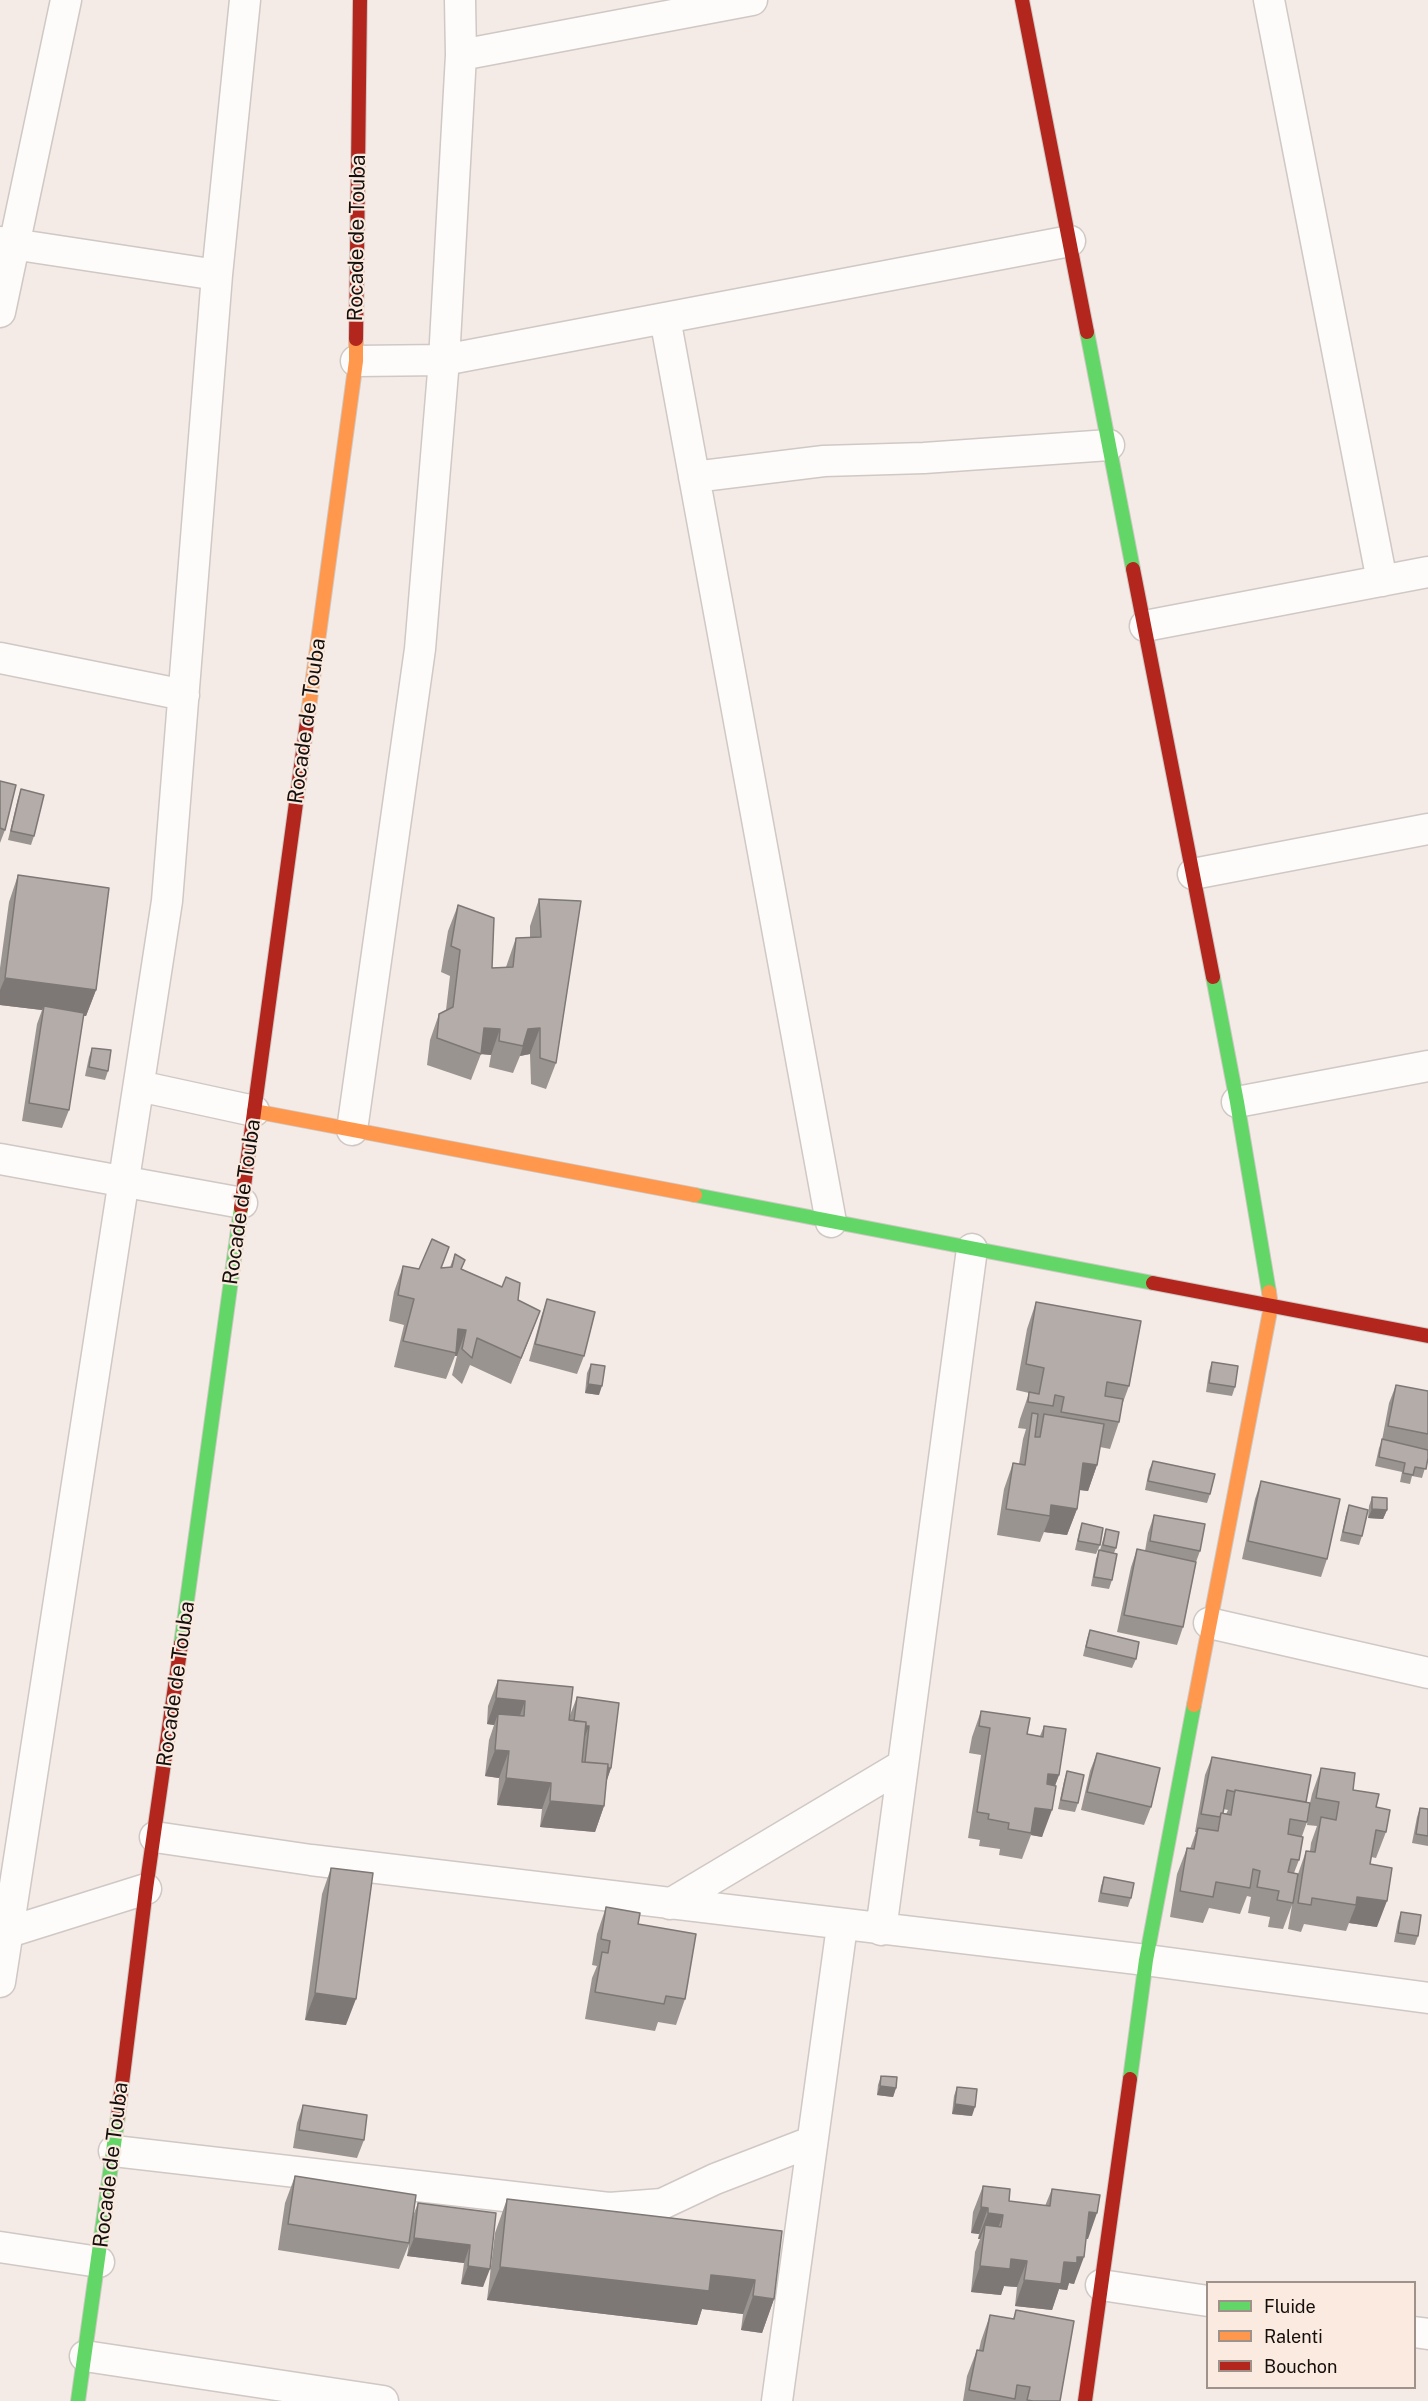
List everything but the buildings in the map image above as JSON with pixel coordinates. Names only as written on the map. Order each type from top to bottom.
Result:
[{"type":"main road","name":"Rocade de Touba","points":[[78,2401],[99,2262],[146,1889],[155,1837],[356,361],[360,0]]},
{"type":"main road","points":[[1022,0],[1237,1102],[1271,1306],[1146,1960],[1085,2401]]},
{"type":"main road","points":[[254,1111],[1428,1336]]},
{"type":"street","points":[[0,312],[7,243],[66,0]]},
{"type":"street","points":[[0,1982],[4,1931],[167,901],[218,275],[245,0]]},
{"type":"street","points":[[352,1130],[420,649],[444,360],[461,55],[460,0]]},
{"type":"street","points":[[461,55],[752,0]]},
{"type":"street","points":[[1269,0],[1382,581]]},
{"type":"street","points":[[356,361],[444,360],[1070,241]]},
{"type":"street","points":[[7,243],[218,275]]},
{"type":"street","points":[[665,318],[831,1222]]},
{"type":"street","points":[[694,477],[824,461],[924,458],[1109,445]]},
{"type":"street","points":[[1144,626],[1428,572]]},
{"type":"street","points":[[0,658],[184,695]]},
{"type":"street","points":[[1193,874],[1428,830]]},
{"type":"street","points":[[1237,1102],[1428,1066]]},
{"type":"street","points":[[139,1086],[254,1111]]},
{"type":"street","points":[[0,1159],[242,1203]]},
{"type":"street","points":[[881,1930],[972,1249]]},
{"type":"street","points":[[1209,1623],[1428,1673]]},
{"type":"street","points":[[670,1905],[903,1765]]},
{"type":"street","points":[[155,1837],[311,1860],[842,1926],[1146,1960],[1428,1998]]},
{"type":"street","points":[[4,1931],[146,1889]]},
{"type":"street","points":[[777,2401],[842,1926]]},
{"type":"street","points":[[114,2151],[609,2208],[662,2204],[715,2180],[812,2142]]},
{"type":"street","points":[[0,2247],[99,2262]]},
{"type":"street","points":[[1101,2285],[1206,2301]]},
{"type":"street","points":[[85,2356],[383,2401]]},
{"type":"traffic: fast","points":[[1087,332],[1133,569]]},
{"type":"traffic: fast","points":[[1213,977],[1269,1292]]},
{"type":"traffic: fast","points":[[695,1195],[1153,1283]]},
{"type":"traffic: fast","points":[[181,1644],[241,1208]]},
{"type":"traffic: fast","points":[[1130,2079],[1146,1960],[1194,1705]]},
{"type":"traffic: fast","points":[[78,2401],[118,2116]]},
{"type":"traffic: slow","points":[[307,722],[356,361],[356,339]]},
{"type":"traffic: slow","points":[[254,1111],[695,1195]]},
{"type":"traffic: slow","points":[[1194,1705],[1271,1306],[1269,1292]]},
{"type":"traffic: jam","points":[[356,339],[360,0]]},
{"type":"traffic: jam","points":[[1022,0],[1087,332]]},
{"type":"traffic: jam","points":[[1133,569],[1213,977]]},
{"type":"traffic: jam","points":[[241,1208],[307,722]]},
{"type":"traffic: jam","points":[[1153,1283],[1428,1336]]},
{"type":"traffic: jam","points":[[118,2116],[146,1889],[181,1644]]},
{"type":"traffic: jam","points":[[1085,2401],[1130,2079]]}]
